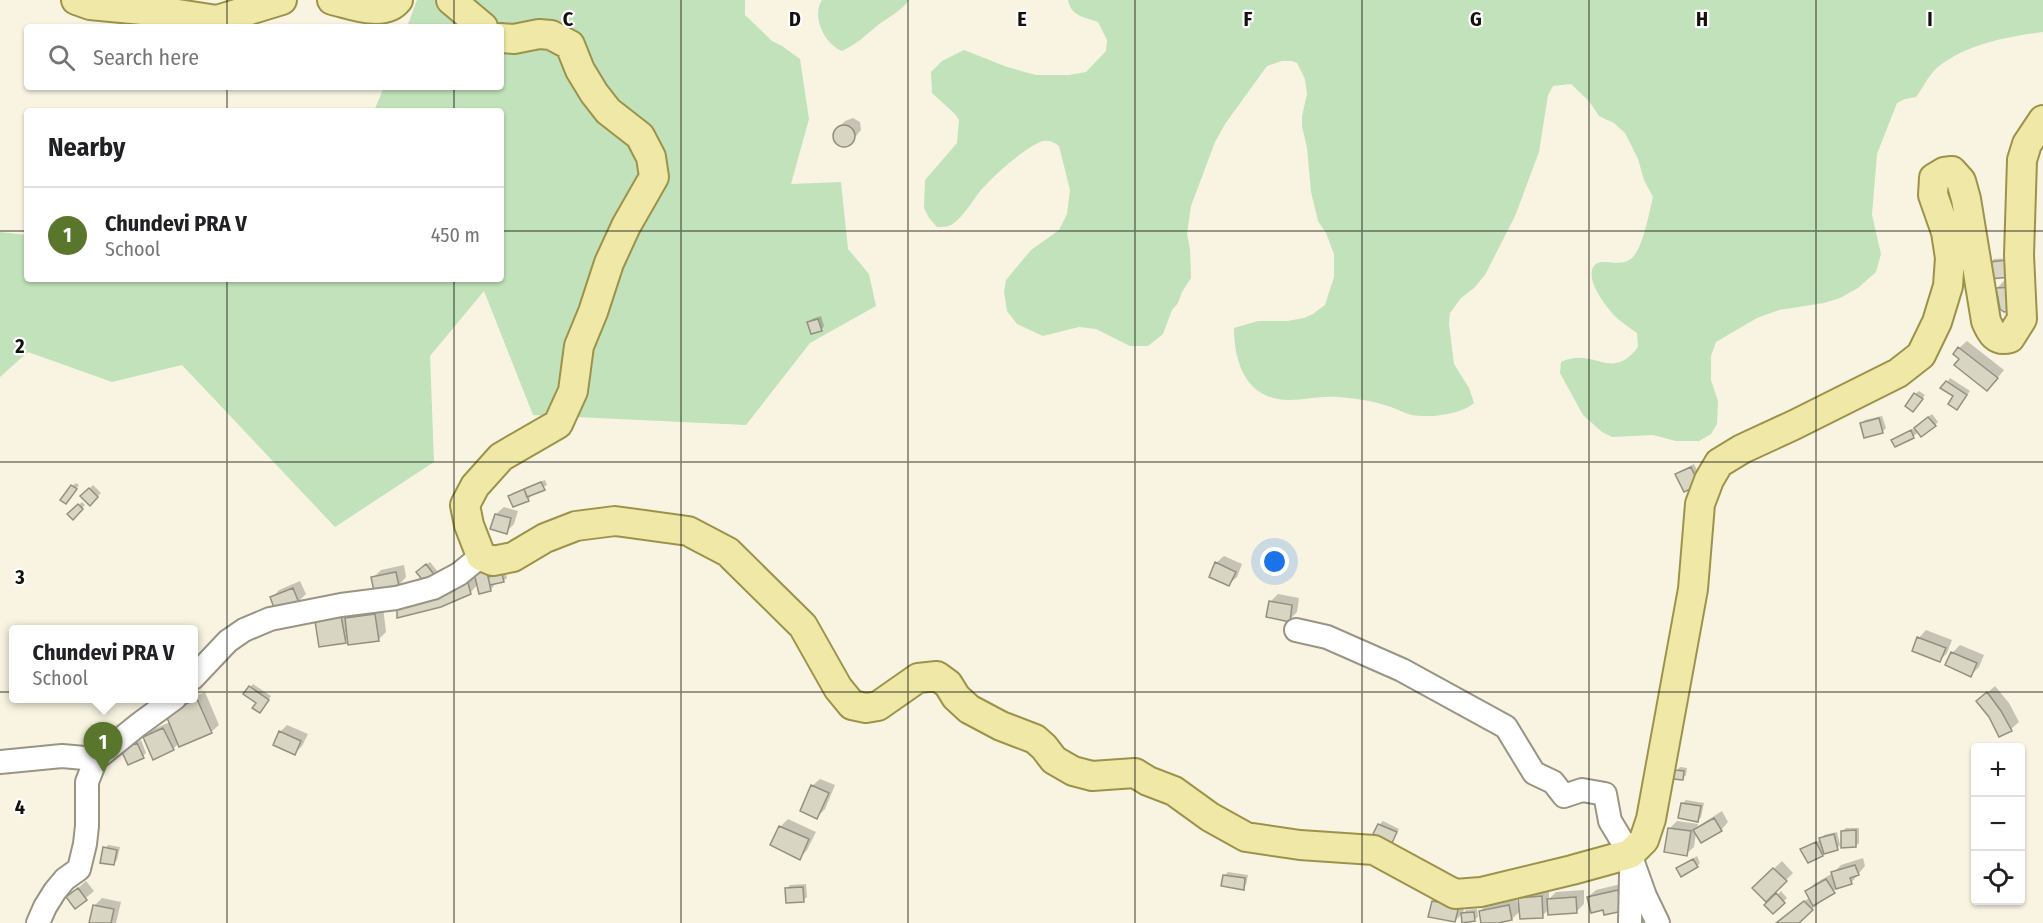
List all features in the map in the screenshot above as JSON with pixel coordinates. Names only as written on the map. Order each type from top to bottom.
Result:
[{"type":"main road","points":[[76,0],[90,5],[217,20],[282,0]]},
{"type":"main road","points":[[332,0],[378,9],[394,5],[398,0]]},
{"type":"main road","points":[[451,0],[479,24]]},
{"type":"main road","points":[[504,38],[514,39],[539,34],[551,35],[570,45],[580,70],[594,93],[608,111],[640,136],[651,157],[654,177],[626,226],[609,263],[579,346],[573,391],[558,424],[501,457],[475,486],[465,505],[469,525],[481,555],[493,561],[513,557],[545,537],[576,526],[615,521],[688,531],[728,552],[803,626],[838,688],[852,705],[866,708],[878,706],[918,678],[937,676],[948,684],[956,697],[969,709],[1001,726],[1035,739],[1054,760],[1073,771],[1092,776],[1135,773],[1148,781],[1174,791],[1210,817],[1246,837],[1300,845],[1374,850],[1455,894],[1481,892],[1630,854],[1644,840],[1651,819],[1693,589],[1700,504],[1714,471],[1719,463],[1742,449],[1898,373],[1921,355],[1937,322],[1948,286],[1950,258],[1946,232],[1934,195],[1934,178],[1944,172],[1952,171],[1961,181],[1986,321],[1996,338],[2003,340],[2010,338],[2022,319],[2019,255],[2022,160],[2027,144],[2043,120]]},
{"type":"street","points":[[198,673],[228,641],[244,630],[270,619],[341,605],[396,598],[434,588],[459,574],[481,555]]},
{"type":"street","points":[[1296,630],[1327,637],[1402,670],[1506,727],[1534,773],[1553,783],[1564,796],[1582,790],[1605,794],[1610,821],[1630,854],[1645,896],[1658,923]]},
{"type":"street","points":[[38,923],[55,891],[65,879],[79,869],[87,826],[87,783],[96,759],[169,703]]},
{"type":"street","points":[[0,762],[62,756],[96,759]]},
{"type":"street","points":[[1630,854],[1632,864],[1630,923]]},
{"type":"green space","points":[[417,0],[745,0],[745,15],[772,41],[800,59],[809,119],[791,184],[841,182],[848,249],[869,274],[876,306],[810,343],[746,425],[533,415],[484,291],[430,356],[434,462],[335,527],[182,365],[112,382],[28,352],[0,377],[0,232],[24,235],[24,282],[504,282],[504,108],[375,108],[383,90],[504,90],[504,24],[408,24]]},
{"type":"green space","points":[[822,0],[909,0],[899,11],[842,51],[825,36],[819,22],[818,14]]},
{"type":"green space","points":[[1068,0],[2043,0],[2043,32],[1988,42],[1961,52],[1935,70],[1916,97],[1897,103],[1877,154],[1872,215],[1881,254],[1876,272],[1858,288],[1840,298],[1824,303],[1779,310],[1757,318],[1716,342],[1711,356],[1711,380],[1718,401],[1717,424],[1711,434],[1699,441],[1676,441],[1653,435],[1612,437],[1602,432],[1583,415],[1560,373],[1561,362],[1573,358],[1619,362],[1638,347],[1637,333],[1614,315],[1598,293],[1592,269],[1599,262],[1618,263],[1632,258],[1642,239],[1653,197],[1625,133],[1614,123],[1599,116],[1589,101],[1571,84],[1553,86],[1548,95],[1539,152],[1515,216],[1485,275],[1461,298],[1450,313],[1449,324],[1454,364],[1469,388],[1474,403],[1468,407],[1442,415],[1423,416],[1351,398],[1282,400],[1256,390],[1244,375],[1237,357],[1234,328],[1258,321],[1288,321],[1313,314],[1325,305],[1334,277],[1334,254],[1326,233],[1318,221],[1311,192],[1307,148],[1302,126],[1307,94],[1305,79],[1297,63],[1292,61],[1282,61],[1267,66],[1225,124],[1215,142],[1191,206],[1187,234],[1191,278],[1172,310],[1163,334],[1148,346],[1130,346],[1096,329],[1079,327],[1043,336],[1017,324],[1007,311],[1004,292],[1006,280],[1031,250],[1059,230],[1067,214],[1070,190],[1059,146],[1043,141],[1024,152],[986,184],[956,222],[948,226],[937,227],[924,208],[925,180],[957,143],[959,120],[932,93],[931,72],[942,61],[964,50],[1007,67],[1036,75],[1069,75],[1086,72],[1106,51],[1107,40],[1098,22],[1075,13]]},
{"type":"building","points":[[844,125],[852,128],[855,136],[852,144],[844,147],[836,144],[833,136],[836,128]]},
{"type":"building","points":[[2008,260],[2010,277],[1990,279],[1989,262]]},
{"type":"building","points":[[2014,287],[2011,311],[2004,312],[2000,309],[1996,288]]},
{"type":"building","points":[[818,319],[822,331],[811,334],[807,322]]},
{"type":"building","points":[[1958,347],[1998,378],[1987,391],[1954,365],[1959,359],[1953,354]]},
{"type":"building","points":[[1946,381],[1967,395],[1957,410],[1948,404],[1953,396],[1940,388]]},
{"type":"building","points":[[1914,393],[1923,399],[1913,412],[1905,406]]},
{"type":"building","points":[[1928,417],[1936,426],[1921,437],[1914,428]]},
{"type":"building","points":[[1879,418],[1883,433],[1864,438],[1860,423]]},
{"type":"building","points":[[1911,430],[1914,438],[1895,447],[1891,440]]},
{"type":"building","points":[[1691,467],[1699,485],[1684,492],[1675,474]]},
{"type":"building","points":[[541,482],[545,490],[527,497],[524,489]]},
{"type":"building","points":[[71,485],[77,489],[66,504],[60,500]]},
{"type":"building","points":[[89,488],[98,497],[90,506],[80,496]]},
{"type":"building","points":[[524,489],[529,501],[513,507],[508,496]]},
{"type":"building","points":[[78,504],[83,509],[73,520],[67,514]]},
{"type":"building","points":[[495,514],[511,518],[507,534],[490,529]]},
{"type":"building","points":[[1215,562],[1236,572],[1229,586],[1209,577]]},
{"type":"building","points":[[426,564],[435,576],[426,584],[416,572]]},
{"type":"building","points":[[487,571],[491,591],[479,594],[474,573]]},
{"type":"building","points":[[396,572],[399,586],[374,591],[371,577]]},
{"type":"building","points":[[502,574],[504,582],[490,585],[488,577]]},
{"type":"building","points":[[467,579],[471,594],[441,607],[397,618],[397,608]]},
{"type":"building","points":[[293,588],[299,603],[276,613],[270,597]]},
{"type":"building","points":[[1269,601],[1292,605],[1290,622],[1266,617]]},
{"type":"building","points":[[375,614],[379,641],[348,645],[345,618]]},
{"type":"building","points":[[341,616],[346,643],[319,647],[315,621]]},
{"type":"building","points":[[1917,637],[1946,648],[1940,662],[1912,651]]},
{"type":"building","points":[[1951,652],[1977,663],[1971,677],[1945,665]]},
{"type":"building","points":[[249,686],[269,700],[260,713],[252,708],[256,703],[243,694]]},
{"type":"building","points":[[1987,692],[2012,731],[1999,737],[1989,717],[1976,701]]},
{"type":"building","points":[[198,701],[212,733],[179,747],[165,713]]},
{"type":"building","points":[[163,728],[174,750],[153,760],[143,737]]},
{"type":"building","points":[[279,731],[301,741],[295,755],[273,745]]},
{"type":"building","points":[[137,743],[144,758],[128,765],[121,750]]},
{"type":"building","points":[[1675,770],[1684,771],[1683,780],[1673,779]]},
{"type":"building","points":[[811,785],[829,793],[817,819],[800,811]]},
{"type":"building","points":[[1681,803],[1701,806],[1698,822],[1678,818]]},
{"type":"building","points":[[1714,818],[1722,831],[1701,843],[1693,830]]},
{"type":"building","points":[[1378,824],[1397,832],[1392,843],[1373,834]]},
{"type":"building","points":[[779,826],[809,839],[800,860],[770,845]]},
{"type":"building","points":[[1668,828],[1691,831],[1687,856],[1664,852]]},
{"type":"building","points":[[1856,830],[1856,847],[1841,848],[1841,831]]},
{"type":"building","points":[[1834,834],[1838,850],[1824,854],[1819,838]]},
{"type":"building","points":[[1816,842],[1823,856],[1808,863],[1800,849]]},
{"type":"building","points":[[103,847],[117,850],[114,865],[100,863]]},
{"type":"building","points":[[1693,859],[1698,867],[1681,877],[1676,868]]},
{"type":"building","points":[[1855,865],[1859,875],[1850,878],[1852,884],[1836,889],[1831,872]]},
{"type":"building","points":[[1773,868],[1787,881],[1766,902],[1752,888]]},
{"type":"building","points":[[1223,875],[1245,878],[1244,890],[1221,886]]},
{"type":"building","points":[[1826,879],[1835,893],[1813,906],[1805,891]]},
{"type":"building","points":[[803,887],[804,902],[786,903],[785,888]]},
{"type":"building","points":[[78,888],[87,900],[75,909],[66,897]]},
{"type":"building","points":[[1618,890],[1623,911],[1604,915],[1603,910],[1591,913],[1587,897]]},
{"type":"building","points":[[1776,893],[1785,903],[1773,914],[1764,905]]},
{"type":"building","points":[[1542,896],[1543,918],[1520,919],[1518,898]]},
{"type":"building","points":[[1576,897],[1577,913],[1548,915],[1547,899]]},
{"type":"building","points":[[1432,901],[1459,906],[1455,922],[1428,917]]},
{"type":"building","points":[[1804,901],[1813,910],[1799,923],[1776,923]]},
{"type":"building","points":[[93,905],[114,909],[111,923],[89,923]]},
{"type":"building","points":[[1509,905],[1512,920],[1481,923],[1479,911]]},
{"type":"building","points":[[1474,912],[1475,921],[1462,923],[1461,913]]},
{"type":"place","name":"Chundevi PRA V","points":[[103,772]]}]
